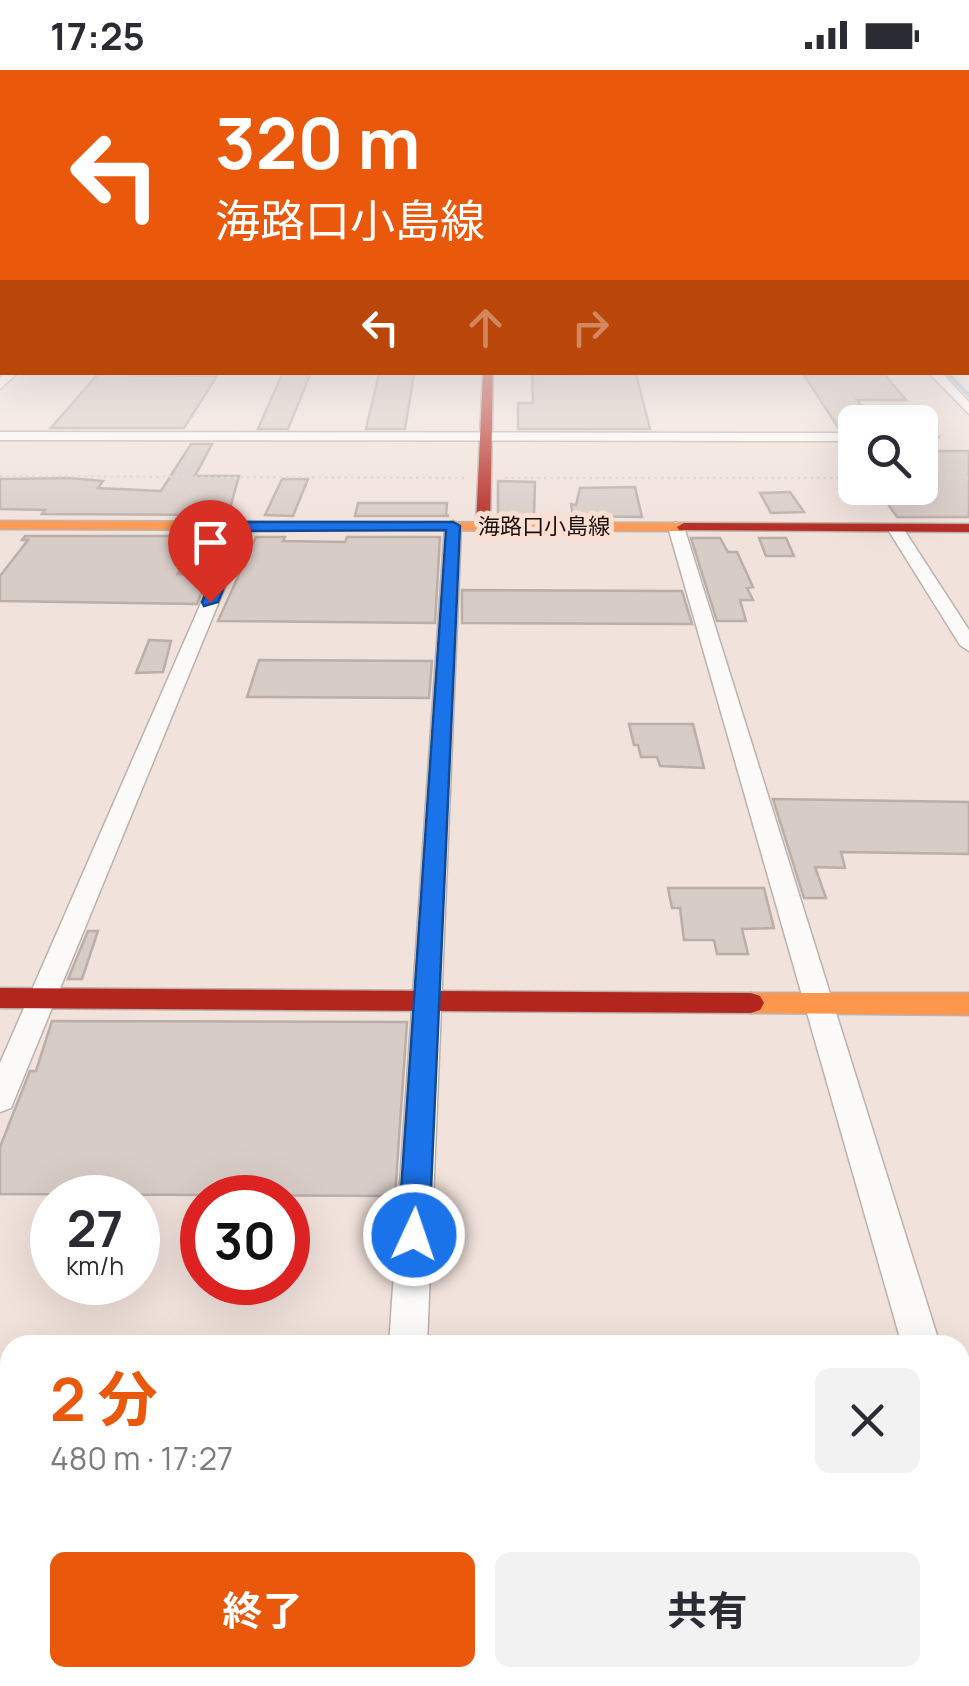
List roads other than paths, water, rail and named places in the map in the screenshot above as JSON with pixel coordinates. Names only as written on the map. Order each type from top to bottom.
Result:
[{"type":"street","points":[[483,526],[488,386]]},
{"type":"street","points":[[947,386],[969,410]]},
{"type":"street","points":[[0,436],[838,437]]},
{"type":"street","name":"海路口小島線","points":[[0,525],[969,528]]},
{"type":"street","points":[[0,1098],[242,526]]},
{"type":"street","points":[[409,1335],[453,526]]},
{"type":"street","points":[[676,527],[919,1335]]},
{"type":"street","points":[[895,528],[969,645]]},
{"type":"street","points":[[0,998],[969,1004]]},
{"type":"waterway","points":[[960,386],[969,395]]}]
